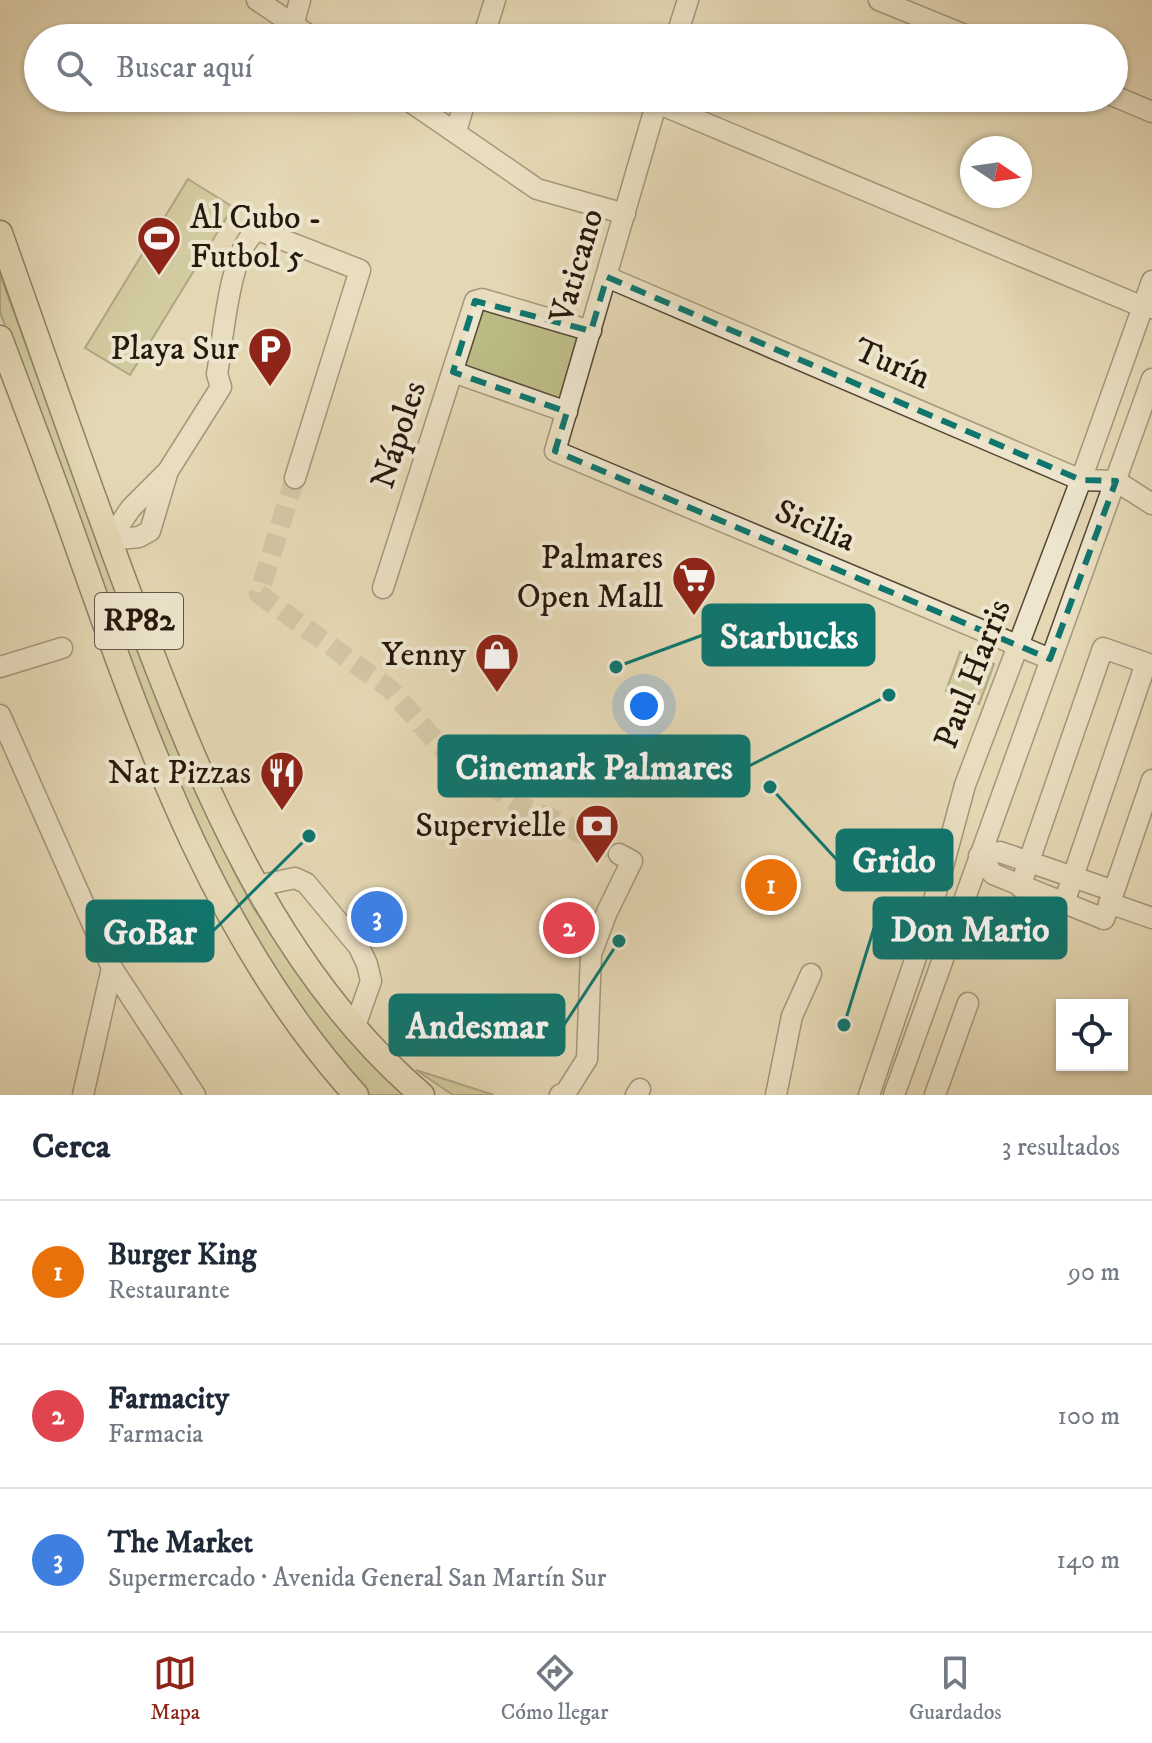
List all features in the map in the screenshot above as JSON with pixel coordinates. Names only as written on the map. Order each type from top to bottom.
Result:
[{"type":"main road","name":"RP82","points":[[0,233],[109,540],[188,746],[220,818],[302,960],[354,1029],[422,1095]]},
{"type":"main road","points":[[0,338],[164,778],[225,906],[274,986],[356,1095]]},
{"type":"main road","points":[[80,552],[109,540]]},
{"type":"main road","points":[[225,906],[257,886]]},
{"type":"street","points":[[257,0],[292,24]]},
{"type":"street","points":[[293,24],[300,0]]},
{"type":"street","points":[[487,24],[495,0]]},
{"type":"street","points":[[680,24],[688,0]]},
{"type":"street","points":[[879,0],[938,24]]},
{"type":"street","points":[[1128,102],[1152,112]]},
{"type":"street","points":[[427,112],[537,189],[625,214]]},
{"type":"street","points":[[456,131],[462,112]]},
{"type":"street","name":"Vaticano","points":[[555,451],[655,112]]},
{"type":"street","points":[[686,112],[1147,308]]},
{"type":"street","points":[[109,540],[131,508],[168,471],[221,387],[217,374],[230,286],[247,241],[258,230],[360,270],[295,478]]},
{"type":"street","name":"Turín","points":[[607,277],[1081,480],[1116,481]]},
{"type":"street","name":"Paul Harris","points":[[869,1095],[928,922],[965,785],[1147,308],[1152,281]]},
{"type":"street","name":"Nápoles","points":[[383,588],[475,301],[482,299],[591,331]]},
{"type":"street","points":[[453,372],[567,412]]},
{"type":"street","name":"Paul Harris","points":[[894,1095],[1152,379]]},
{"type":"street","name":"Sicilia","points":[[555,451],[1050,659]]},
{"type":"street","points":[[109,540],[139,537],[150,531],[168,471]]},
{"type":"street","points":[[1116,481],[1152,504]]},
{"type":"street","points":[[0,667],[62,648]]},
{"type":"street","points":[[1020,887],[1103,648],[1149,664],[1064,903]]},
{"type":"street","points":[[0,715],[112,968],[195,1095]]},
{"type":"street","points":[[979,856],[993,874],[1104,919],[1152,780]]},
{"type":"street","points":[[948,847],[979,856],[1000,852],[1029,862],[1072,877],[1152,918]]},
{"type":"street","points":[[566,1094],[587,1059],[591,954],[625,858]]},
{"type":"street","points":[[257,886],[295,878],[306,883],[359,947],[371,981],[354,1029]]},
{"type":"street","points":[[83,1095],[112,968]]},
{"type":"street","points":[[776,1095],[792,1016],[811,974]]},
{"type":"street","points":[[935,1095],[968,1003]]},
{"type":"highlighted area","points":[[607,277],[1081,480],[1116,481],[1050,659],[555,451],[567,412],[453,372],[475,301],[591,331]]},
{"type":"green space","name":"Al Cubo - Futbol 5","points":[[188,179],[233,207],[130,375],[85,348]]},
{"type":"green space","points":[[0,274],[155,695],[233,869],[254,909],[293,965],[410,1095],[366,1095],[288,990],[221,878],[163,746],[32,400],[0,312]]},
{"type":"green space","points":[[475,301],[591,331],[567,412],[453,372]]},
{"type":"green space","points":[[960,652],[994,664],[979,704],[946,691]]},
{"type":"green space","points":[[416,1070],[494,1095],[453,1095]]},
{"type":"tunnel","points":[[295,478],[259,594],[390,689],[449,756],[519,805],[560,822],[619,854]]},
{"type":"place","name":"Al Cubo - Futbol 5","points":[[159,277]]},
{"type":"place","name":"Playa Sur","points":[[270,388]]},
{"type":"place","name":"Palmares Open Mall","points":[[694,617]]},
{"type":"place","name":"Starbucks","points":[[616,667]]},
{"type":"place","name":"Yenny","points":[[497,694]]},
{"type":"place","name":"Cinemark Palmares","points":[[889,695]]},
{"type":"place","name":"Grido","points":[[770,787]]},
{"type":"place","name":"Nat Pizzas","points":[[282,812]]},
{"type":"place","name":"GoBar","points":[[309,836]]},
{"type":"place","name":"Supervielle","points":[[597,865]]},
{"type":"place","name":"Burger King","points":[[771,885]]},
{"type":"place","name":"The Market","points":[[377,917]]},
{"type":"place","name":"Farmacity","points":[[569,928]]},
{"type":"place","name":"Andesmar","points":[[619,941]]},
{"type":"place","name":"Don Mario","points":[[844,1025]]}]
